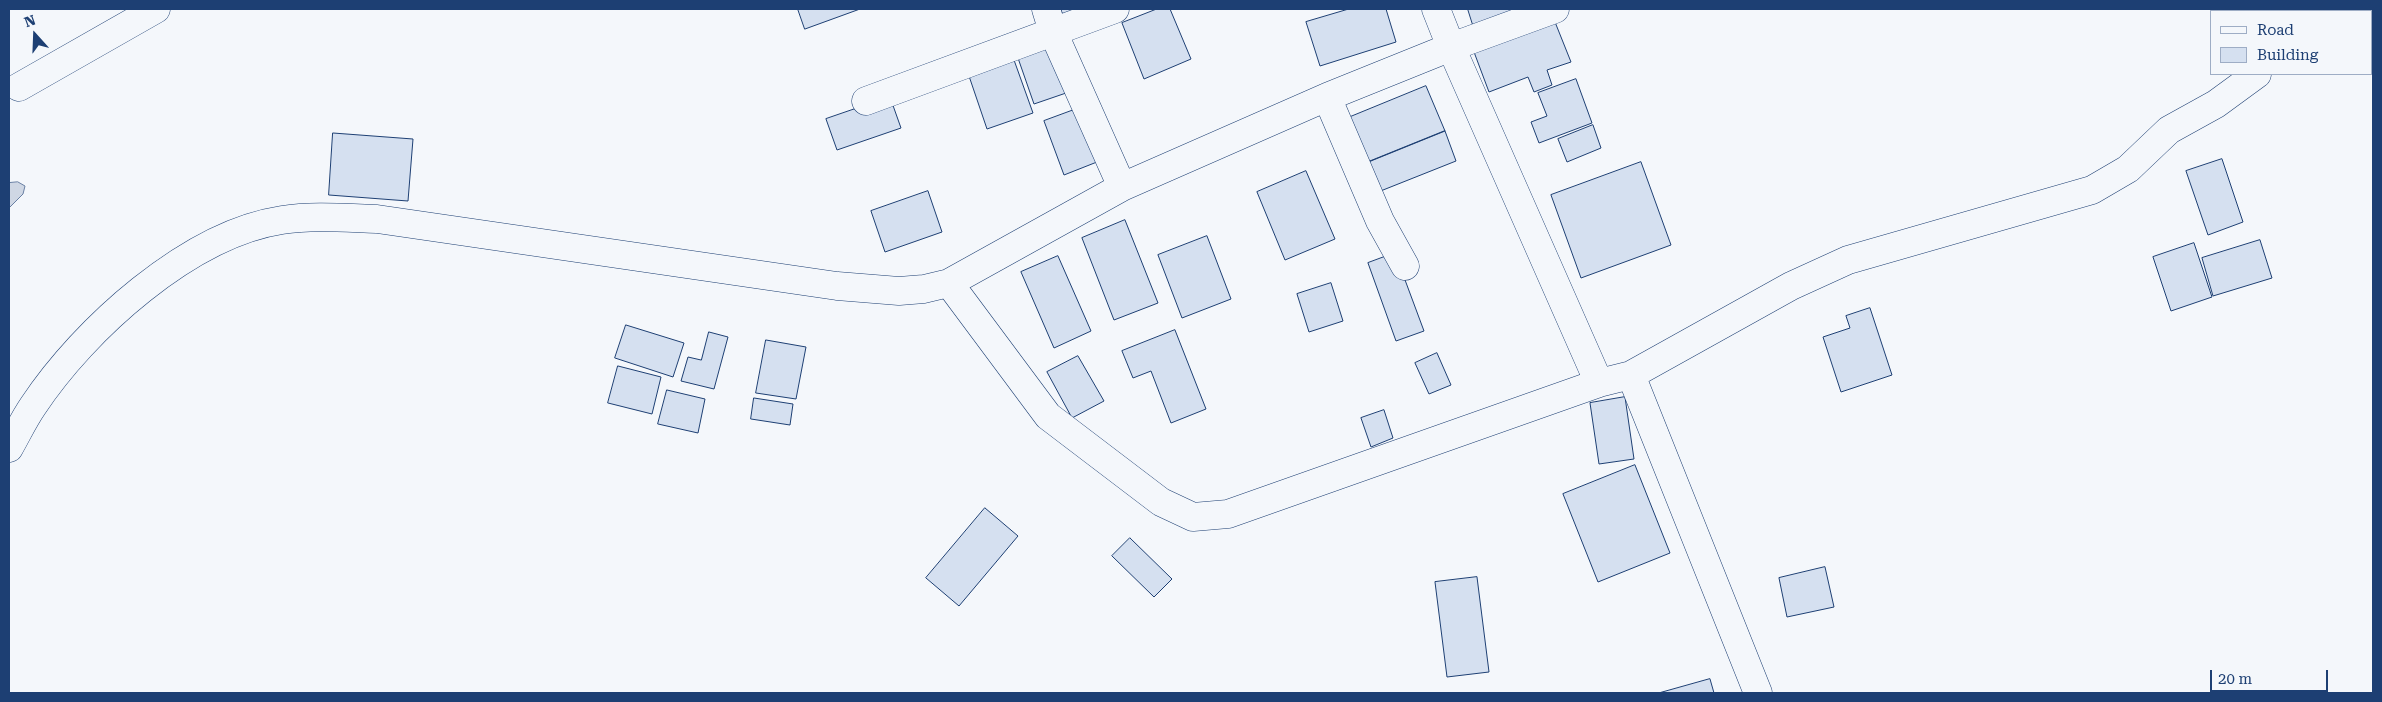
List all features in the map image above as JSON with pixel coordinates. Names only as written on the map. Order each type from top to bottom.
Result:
[{"type":"street","points":[[19,87],[156,9]]},
{"type":"street","points":[[866,100],[1050,20],[1115,9]]},
{"type":"street","points":[[1436,9],[1599,383]]},
{"type":"street","points":[[9,448],[34,406],[78,348],[129,300],[170,268],[211,244],[250,228],[282,220],[323,217],[377,219],[837,286],[899,291],[924,289],[949,283],[1122,188],[1328,97],[1451,46],[1554,9]]},
{"type":"street","points":[[1050,20],[1122,188]]},
{"type":"street","points":[[949,283],[1048,416],[1161,502],[1193,518],[1228,514],[1599,383],[1630,375],[1791,286],[1848,260],[2092,190],[2128,169],[2169,130],[2216,104],[2256,75]]},
{"type":"street","points":[[1328,97],[1380,221],[1405,266]]},
{"type":"street","points":[[1630,375],[1758,693]]},
{"type":"shaded area","points":[[18,182],[25,186],[23,194],[9,208],[9,183]]},
{"type":"building","points":[[798,9],[860,9],[805,29]]},
{"type":"building","points":[[1061,9],[1092,9],[1065,19]]},
{"type":"building","points":[[1157,9],[1170,9],[1191,59],[1144,79],[1122,23]]},
{"type":"building","points":[[1349,9],[1386,9],[1396,42],[1320,66],[1306,22]]},
{"type":"building","points":[[1468,9],[1534,9],[1474,28]]},
{"type":"building","points":[[1555,22],[1571,62],[1547,70],[1552,85],[1534,92],[1528,77],[1489,92],[1474,52]]},
{"type":"building","points":[[1053,46],[1069,92],[1034,104],[1018,58]]},
{"type":"building","points":[[1014,60],[1033,113],[987,129],[969,76]]},
{"type":"building","points":[[1576,79],[1592,123],[1539,143],[1531,122],[1547,116],[1538,93]]},
{"type":"building","points":[[1426,86],[1445,131],[1361,165],[1343,120]]},
{"type":"building","points":[[890,97],[901,128],[837,150],[826,119]]},
{"type":"building","points":[[1082,107],[1102,160],[1064,175],[1044,121]]},
{"type":"building","points":[[1593,125],[1601,148],[1567,162],[1558,139]]},
{"type":"building","points":[[1445,131],[1456,161],[1373,194],[1361,165]]},
{"type":"building","points":[[333,133],[413,139],[408,201],[329,195]]},
{"type":"building","points":[[2222,159],[2243,222],[2208,235],[2186,171]]},
{"type":"building","points":[[1641,162],[1671,245],[1581,278],[1551,195]]},
{"type":"building","points":[[1306,171],[1335,239],[1285,260],[1257,192]]},
{"type":"building","points":[[928,191],[942,232],[885,252],[871,211]]},
{"type":"building","points":[[1125,220],[1158,303],[1114,320],[1082,238]]},
{"type":"building","points":[[1207,236],[1231,299],[1182,318],[1158,255]]},
{"type":"building","points":[[2260,240],[2272,278],[2213,296],[2202,258]]},
{"type":"building","points":[[2194,243],[2212,297],[2171,311],[2153,257]]},
{"type":"building","points":[[1395,253],[1424,331],[1396,341],[1368,263]]},
{"type":"building","points":[[1058,256],[1091,331],[1054,348],[1021,272]]},
{"type":"building","points":[[1331,283],[1343,321],[1309,332],[1297,294]]},
{"type":"building","points":[[1870,308],[1892,375],[1841,392],[1823,337],[1850,328],[1846,316]]},
{"type":"building","points":[[626,325],[684,343],[673,377],[615,358]]},
{"type":"building","points":[[1175,330],[1206,409],[1171,423],[1151,371],[1133,378],[1122,351]]},
{"type":"building","points":[[709,332],[728,337],[714,389],[681,381],[688,357],[701,360]]},
{"type":"building","points":[[766,340],[806,347],[796,399],[756,393]]},
{"type":"building","points":[[1437,353],[1451,385],[1429,394],[1415,363]]},
{"type":"building","points":[[1078,356],[1104,401],[1072,418],[1047,372]]},
{"type":"building","points":[[618,366],[661,377],[652,414],[608,403]]},
{"type":"building","points":[[667,390],[705,399],[698,433],[658,424]]},
{"type":"building","points":[[1625,397],[1634,459],[1599,464],[1590,403]]},
{"type":"building","points":[[754,398],[793,404],[790,425],[751,419]]},
{"type":"building","points":[[1384,410],[1393,438],[1371,447],[1361,418]]},
{"type":"building","points":[[1635,465],[1670,553],[1598,582],[1563,494]]},
{"type":"building","points":[[985,508],[1018,536],[959,606],[926,578]]},
{"type":"building","points":[[1130,538],[1172,579],[1154,597],[1112,556]]},
{"type":"building","points":[[1825,567],[1834,607],[1787,617],[1779,578]]},
{"type":"building","points":[[1477,577],[1489,672],[1447,677],[1435,582]]},
{"type":"building","points":[[1710,679],[1714,693],[1659,693]]}]
